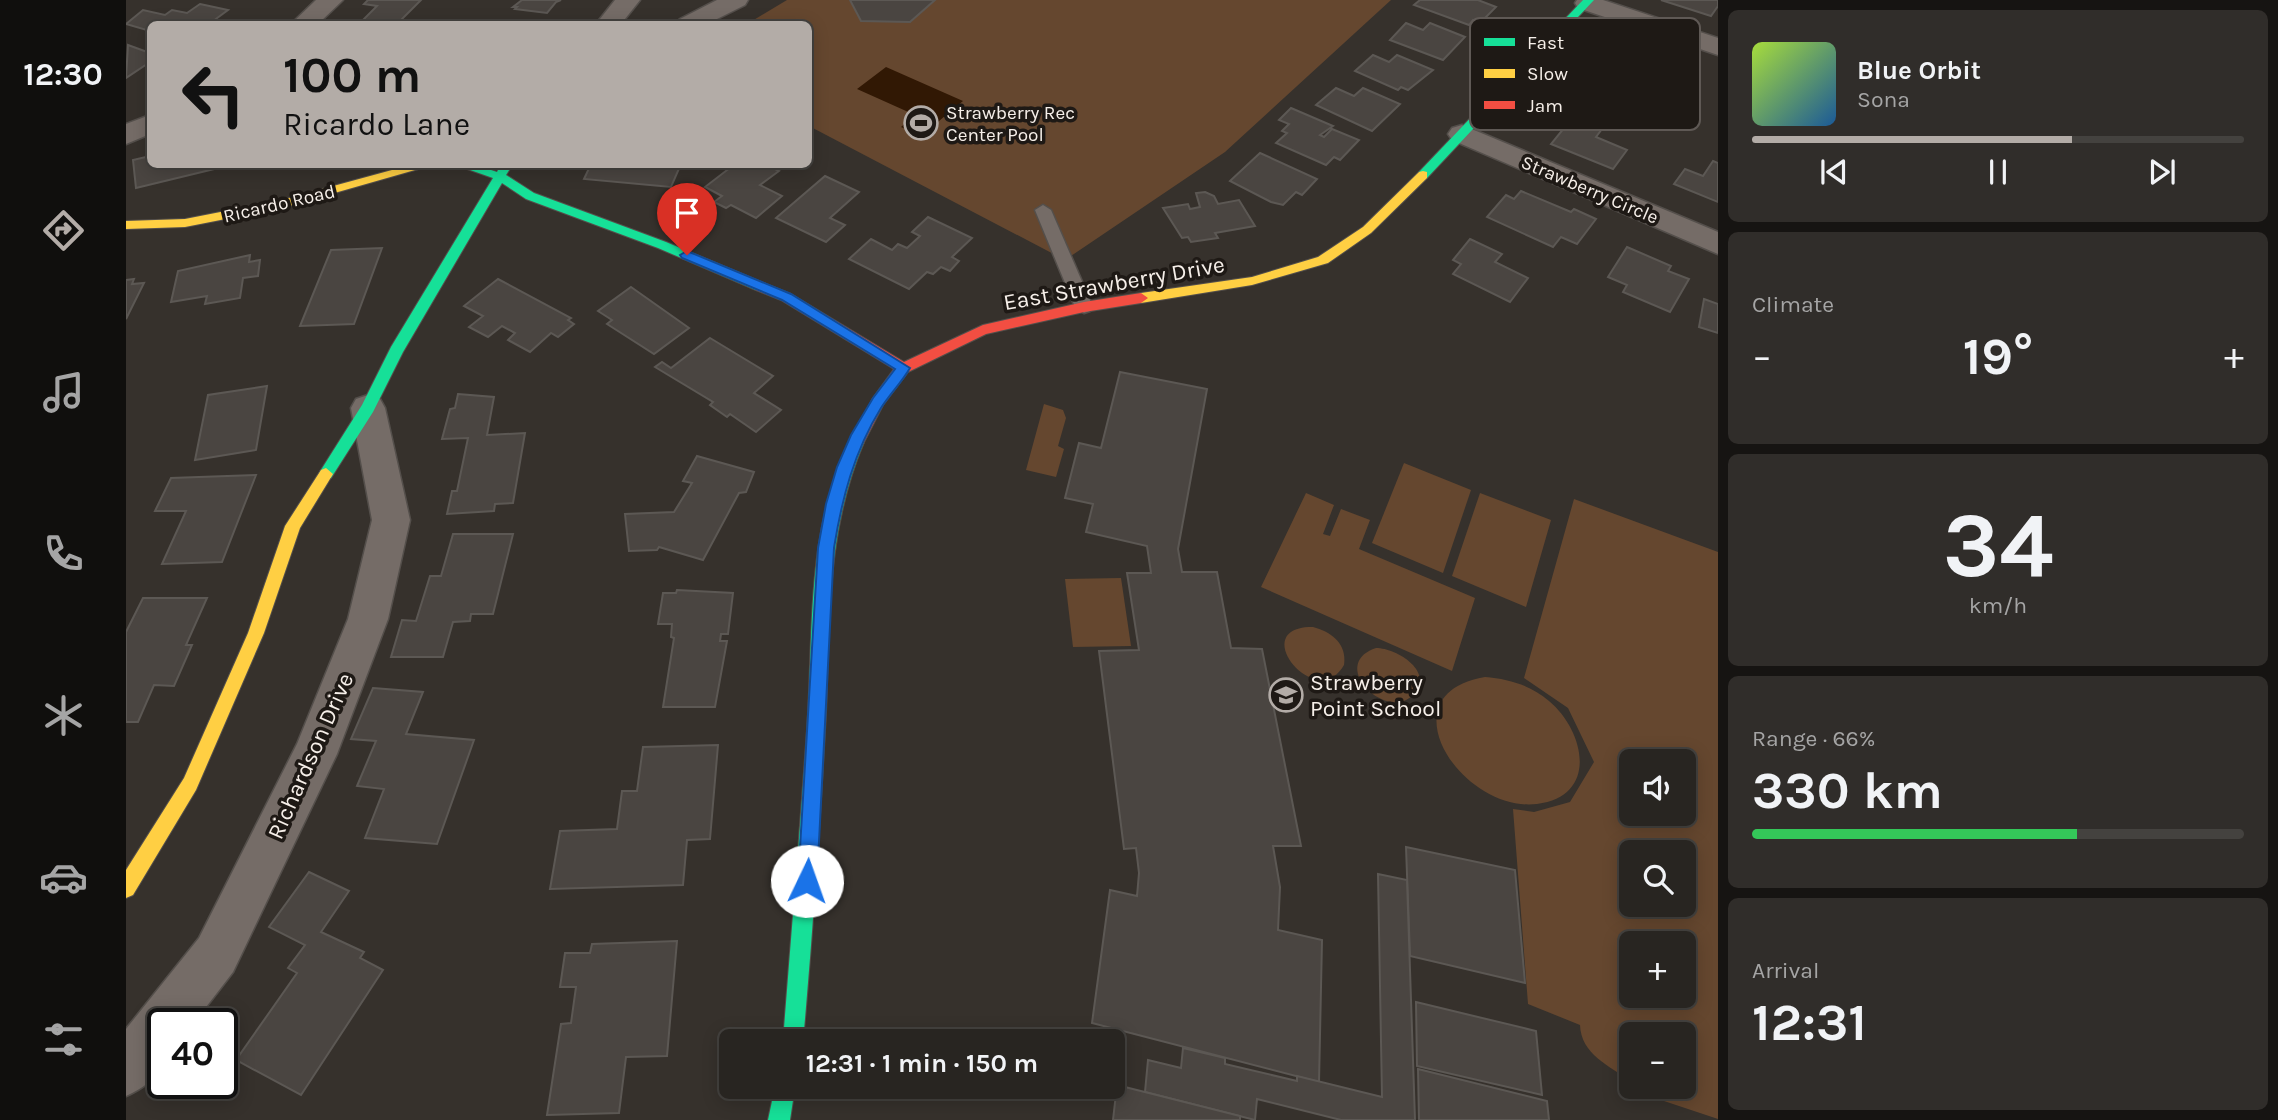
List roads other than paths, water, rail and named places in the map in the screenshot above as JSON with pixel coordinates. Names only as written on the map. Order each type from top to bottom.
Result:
[{"type":"street","points":[[306,21],[331,0]]},
{"type":"street","points":[[610,21],[628,0]]},
{"type":"street","points":[[695,21],[736,0]]},
{"type":"street","points":[[1588,1],[1636,18]]},
{"type":"street","name":"East Strawberry Drive","points":[[1572,18],[1588,1]]},
{"type":"street","points":[[1700,41],[1718,47]]},
{"type":"street","points":[[126,135],[147,124]]},
{"type":"street","name":"East Strawberry Drive","points":[[794,1029],[804,929],[826,548],[844,467],[878,402],[903,368],[983,330],[1084,307],[1252,281],[1322,260],[1367,230],[1470,126]]},
{"type":"street","name":"Strawberry Circle","points":[[1462,134],[1718,244]]},
{"type":"street","name":"Ricardo Road","points":[[126,225],[185,223],[282,204],[415,168]]},
{"type":"street","points":[[126,888],[190,784],[256,633],[293,526],[368,408],[396,351],[508,169],[530,196],[662,245],[786,297],[903,368]]},
{"type":"street","name":"Richardson Drive","points":[[126,1070],[216,955],[315,754],[369,619],[390,520],[368,408]]},
{"type":"street","points":[[779,1120],[783,1099]]},
{"type":"lane","points":[[1043,210],[1084,307]]},
{"type":"place","name":"Strawberry Rec Center Pool","points":[[921,123]]},
{"type":"place","name":"Strawberry Point School","points":[[1286,695]]}]
